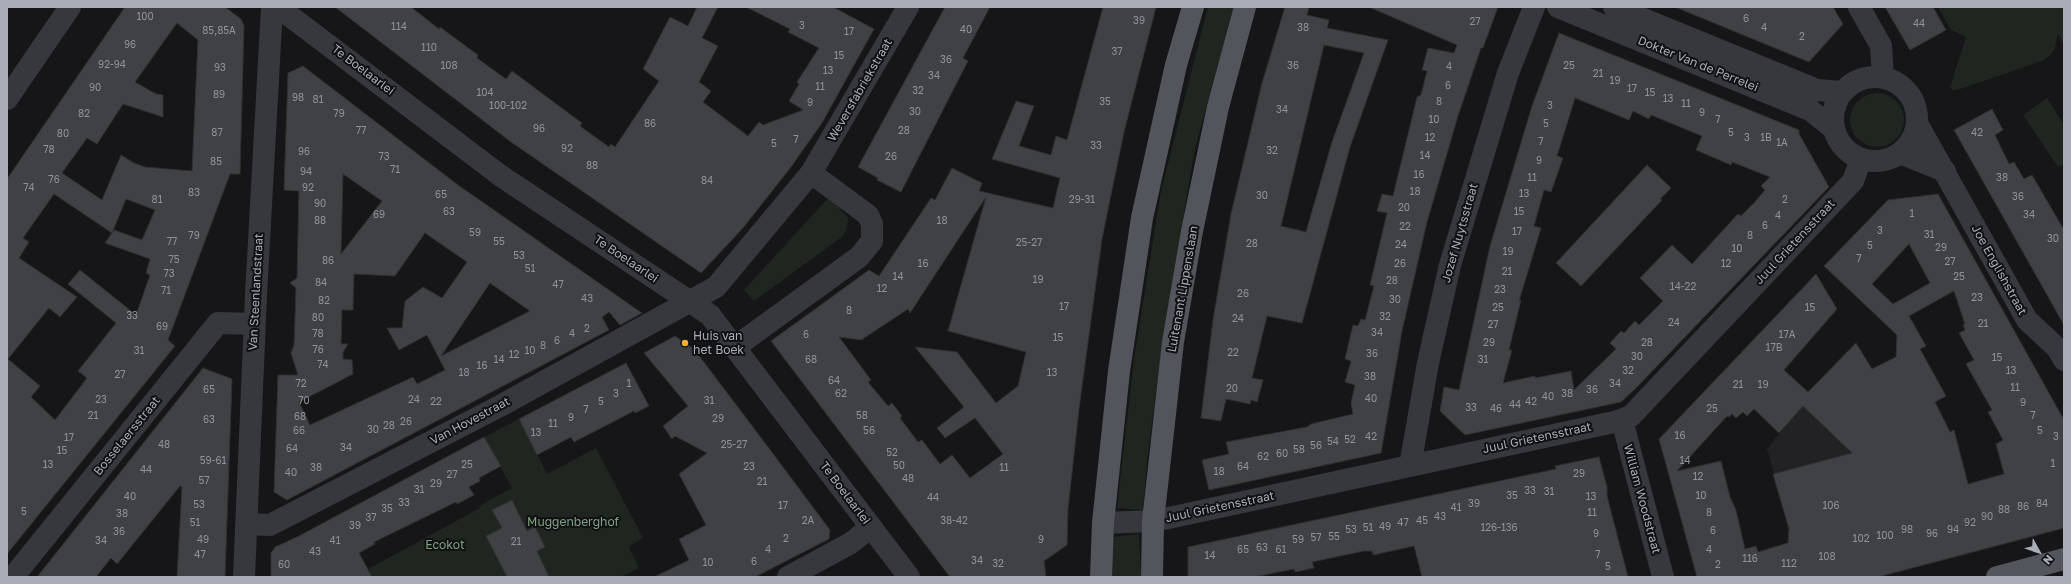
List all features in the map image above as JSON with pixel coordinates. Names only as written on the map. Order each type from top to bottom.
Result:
[{"type":"main road","points":[[1101,577],[1103,523],[1119,371],[1142,218],[1176,65],[1192,7]]},
{"type":"main road","name":"Luitenant Lippenslaan","points":[[1152,577],[1153,521],[1173,342],[1192,231],[1218,107],[1245,7]]},
{"type":"main road","points":[[1997,577],[2064,559]]},
{"type":"street","points":[[7,99],[70,7]]},
{"type":"street","name":"Van Steenlandstraat","points":[[244,577],[254,324],[272,7]]},
{"type":"street","name":"Te Boelaarlei","points":[[278,7],[501,176],[710,314],[909,577]]},
{"type":"street","name":"Jozef Nuytsstraat","points":[[1410,466],[1428,363],[1450,264],[1508,73],[1534,7]]},
{"type":"street","name":"Dokter Van de Perrelei","points":[[1558,7],[1810,110],[1834,129],[1844,147],[1861,159]]},
{"type":"street","name":"Dokter Van de Perrelei","points":[[1614,7],[1817,90],[1842,92]]},
{"type":"street","points":[[1859,7],[1881,46],[1883,78]]},
{"type":"street","name":"Weversfabriekstraat","points":[[690,302],[716,287],[811,173],[902,9]]},
{"type":"street","points":[[1834,129],[1833,116],[1836,103],[1842,92],[1860,79],[1883,78],[1894,82],[1905,89],[1912,99],[1916,110],[1917,123],[1909,145],[1900,153],[1882,160],[1861,159]]},
{"type":"street","name":"Joe Englishstraat","points":[[1917,123],[2027,320],[2057,348],[2064,360]]},
{"type":"street","points":[[1900,153],[1945,171]]},
{"type":"street","name":"Juul Grietensstraat","points":[[1103,523],[1153,521],[1622,420],[1631,416],[1853,181],[1861,159]]},
{"type":"street","points":[[735,347],[859,257],[872,240],[872,224],[868,215],[811,173]]},
{"type":"street","name":"Van Hovestraat","points":[[246,524],[270,525],[500,406],[690,302]]},
{"type":"street","name":"Bosselaersstraat","points":[[13,577],[218,323],[254,324]]},
{"type":"street","name":"William Woodstraat","points":[[1622,420],[1663,577]]},
{"type":"street","points":[[788,577],[851,543],[871,528]]},
{"type":"shaded area","points":[[1799,384],[1807,392],[1811,388],[1872,448],[1938,438],[1954,430],[1966,475],[1881,497],[1779,491],[1767,449],[1790,420],[1777,408]]},
{"type":"green space","points":[[1208,7],[1234,7],[1195,148],[1163,337],[1147,461],[1143,510],[1117,508],[1134,359],[1161,191]]},
{"type":"green space","points":[[1938,7],[2064,7],[2064,46],[2058,33],[2055,48],[2050,56],[2042,61],[1957,90],[1952,90],[1950,87],[1966,37],[1951,30]]},
{"type":"green space","points":[[1872,93],[1882,93],[1892,97],[1900,105],[1904,115],[1904,125],[1900,135],[1892,143],[1882,147],[1872,147],[1862,143],[1854,135],[1850,125],[1850,115],[1854,105],[1862,97]]},
{"type":"green space","points":[[2047,98],[2064,125],[2064,164],[2058,167],[2023,115]]},
{"type":"green space","points":[[829,197],[848,218],[847,229],[842,237],[754,301],[744,290]]},
{"type":"green space","name":"Muggenberghof","points":[[519,419],[547,474],[596,448],[643,538],[629,547],[639,568],[621,577],[372,577],[368,569],[480,508],[479,506],[512,488],[484,437]]},
{"type":"green space","points":[[1139,534],[1141,577],[1112,577],[1112,537]]},
{"type":"building","points":[[125,7],[225,7],[241,19],[244,26],[240,174],[230,174],[168,340],[175,346],[7,554],[7,179]],"holes":[[[177,23],[198,40],[192,171],[145,167],[134,163],[121,155],[102,200],[62,173],[87,138],[97,144],[123,104],[163,117],[163,95],[156,94],[135,82]],[[54,194],[112,233],[105,243],[150,259],[146,273],[150,275],[136,315],[80,270],[68,284],[116,323],[78,371],[87,378],[55,420],[31,397],[40,386],[8,359],[49,308],[60,317],[77,297],[19,258],[29,242],[23,238]],[[126,199],[155,210],[142,240],[114,230],[112,233]]]},
{"type":"building","points":[[335,7],[411,7],[439,29],[440,27],[478,55],[477,58],[506,79],[512,71],[582,123],[580,126],[609,147],[611,144],[615,147],[659,81],[643,69],[670,17],[688,26],[697,7],[718,7],[702,38],[718,46],[699,82],[711,91],[703,102],[748,136],[759,122],[763,125],[803,110],[789,101],[799,84],[797,82],[819,48],[788,32],[790,29],[746,7],[833,7],[874,29],[822,123],[791,167],[743,228],[701,273],[511,142]]},
{"type":"building","points":[[945,7],[990,7],[963,58],[968,61],[901,192],[877,180],[878,178],[858,167]]},
{"type":"building","points":[[1103,7],[1156,7],[1124,132],[1102,239],[1079,409],[1068,509],[1067,545],[1044,561],[1046,577],[950,577],[771,341],[869,270],[879,276],[931,198],[935,200],[952,168],[982,183],[979,191],[1053,208],[1060,178],[992,159],[1016,101],[1034,106],[1019,146],[1051,155],[1056,136],[1067,140]],"holes":[[[986,197],[948,331],[1026,352],[1018,386],[996,403],[957,352],[915,347],[964,407],[937,428],[945,438],[975,418],[1003,454],[970,478],[952,455],[940,464],[922,440],[918,442],[900,418],[902,416],[892,403],[888,406],[868,382],[871,380],[839,337],[861,340],[908,309],[910,313]]]},
{"type":"building","points":[[1285,7],[1309,7],[1307,15],[1329,20],[1327,28],[1388,40],[1350,147],[1302,323],[1267,316],[1252,378],[1263,380],[1257,402],[1251,400],[1250,404],[1226,399],[1221,421],[1201,418],[1213,320],[1231,214],[1262,83]],"holes":[[[1324,45],[1364,53],[1332,142],[1306,232],[1281,226]]]},
{"type":"building","points":[[1369,7],[1498,7],[1483,48],[1481,48],[1458,116],[1427,222],[1402,331],[1381,453],[1209,490],[1202,460],[1229,454],[1226,442],[1307,427],[1311,424],[1353,414],[1351,403],[1355,385],[1345,382],[1351,361],[1345,359],[1353,325],[1358,326],[1361,319],[1365,320],[1374,286],[1370,285],[1387,213],[1377,211],[1382,194],[1393,196],[1417,97],[1421,95],[1427,71],[1422,70],[1428,48],[1454,53],[1457,45]]},
{"type":"building","points":[[1675,7],[1833,7],[1843,24],[1809,62]]},
{"type":"building","points":[[1885,7],[1933,7],[1946,30],[1910,50]]},
{"type":"building","points":[[1559,33],[1799,130],[1799,134],[1829,187],[1621,402],[1465,435],[1440,411],[1444,387],[1459,390],[1490,246],[1532,106]],"holes":[[[1575,98],[1629,120],[1633,111],[1649,119],[1651,115],[1702,136],[1696,150],[1731,165],[1732,162],[1770,177],[1761,186],[1765,190],[1741,216],[1738,214],[1692,264],[1672,245],[1640,278],[1663,301],[1639,325],[1635,321],[1624,333],[1621,331],[1610,343],[1616,349],[1574,390],[1571,371],[1535,378],[1535,376],[1503,383],[1512,350],[1509,350],[1521,300],[1519,301],[1541,228],[1534,226],[1544,190],[1551,192],[1563,158],[1557,156]]]},
{"type":"building","points":[[303,66],[458,185],[642,313],[620,325],[609,312],[602,317],[609,330],[287,500],[274,492],[278,375],[298,375],[291,353],[294,345],[296,288],[290,283],[297,278],[299,191],[284,190],[288,73]],"holes":[[[343,174],[382,201],[341,254]],[[425,233],[467,262],[442,298],[423,287],[405,301],[402,328],[387,328],[399,350],[427,335],[445,370],[417,384],[413,377],[310,425],[299,402],[353,374],[352,360],[343,359],[343,352],[348,344],[341,344],[342,310],[353,310],[354,274],[395,276]],[[490,283],[530,311],[441,356]]]},
{"type":"building","points":[[1992,109],[2003,130],[1995,135],[2009,164],[2014,162],[2024,179],[2032,175],[2064,230],[2064,325],[1954,130]]},
{"type":"building","points":[[1647,165],[1671,188],[1660,199],[1662,200],[1581,286],[1556,263]]},
{"type":"building","points":[[1938,194],[2064,420],[2064,528],[1878,577],[1697,577],[1659,439],[1816,274],[1837,309],[1784,370],[1808,392],[1856,343],[1872,369],[1896,357],[1897,335],[1824,266],[1888,200]],"holes":[[[1909,244],[1930,283],[1893,304],[1872,284]],[[1954,291],[1965,324],[1963,325],[1965,330],[1959,333],[1974,360],[1966,364],[1992,410],[1988,412],[2003,440],[1996,444],[2004,474],[1968,484],[1954,430],[1950,432],[1935,402],[1946,396],[1920,349],[1926,346],[1909,316]],[[1803,406],[1852,453],[1773,474],[1789,529],[1788,543],[1758,552],[1756,546],[1745,549],[1736,510],[1730,497],[1721,461],[1677,471],[1727,416],[1729,417],[1732,414],[1736,418],[1743,412],[1747,416],[1754,409],[1779,433]]]},
{"type":"building","points":[[675,336],[694,349],[830,530],[829,539],[755,577],[654,577],[689,560],[679,539],[706,525],[679,474],[707,453],[675,436],[672,439],[663,426],[688,406],[644,353]]},
{"type":"building","points":[[626,363],[649,406],[635,413],[634,411],[574,442],[571,437],[537,455],[519,419]]},
{"type":"building","points":[[203,368],[232,379],[225,577],[177,577],[182,487],[180,486],[117,564],[111,558],[96,577],[37,577]]},
{"type":"building","points":[[484,437],[501,466],[479,478],[480,481],[469,487],[474,495],[457,504],[456,502],[374,542],[375,544],[359,553],[372,577],[271,577],[271,553],[275,547],[297,537]]},
{"type":"building","points":[[1599,457],[1607,487],[1607,496],[1628,577],[1422,577],[1414,546],[1373,555],[1372,551],[1364,551],[1312,562],[1314,568],[1295,572],[1294,569],[1254,577],[1188,577],[1188,547],[1556,469],[1555,466]]},
{"type":"building","points":[[512,500],[527,531],[535,527],[545,547],[537,551],[549,577],[507,577],[486,536],[502,528],[492,510]]},
{"type":"place","name":"Huis van het Boek","points":[[685,343]]},
{"type":"park label","name":"Ecokot","points":[[445,545]]}]
